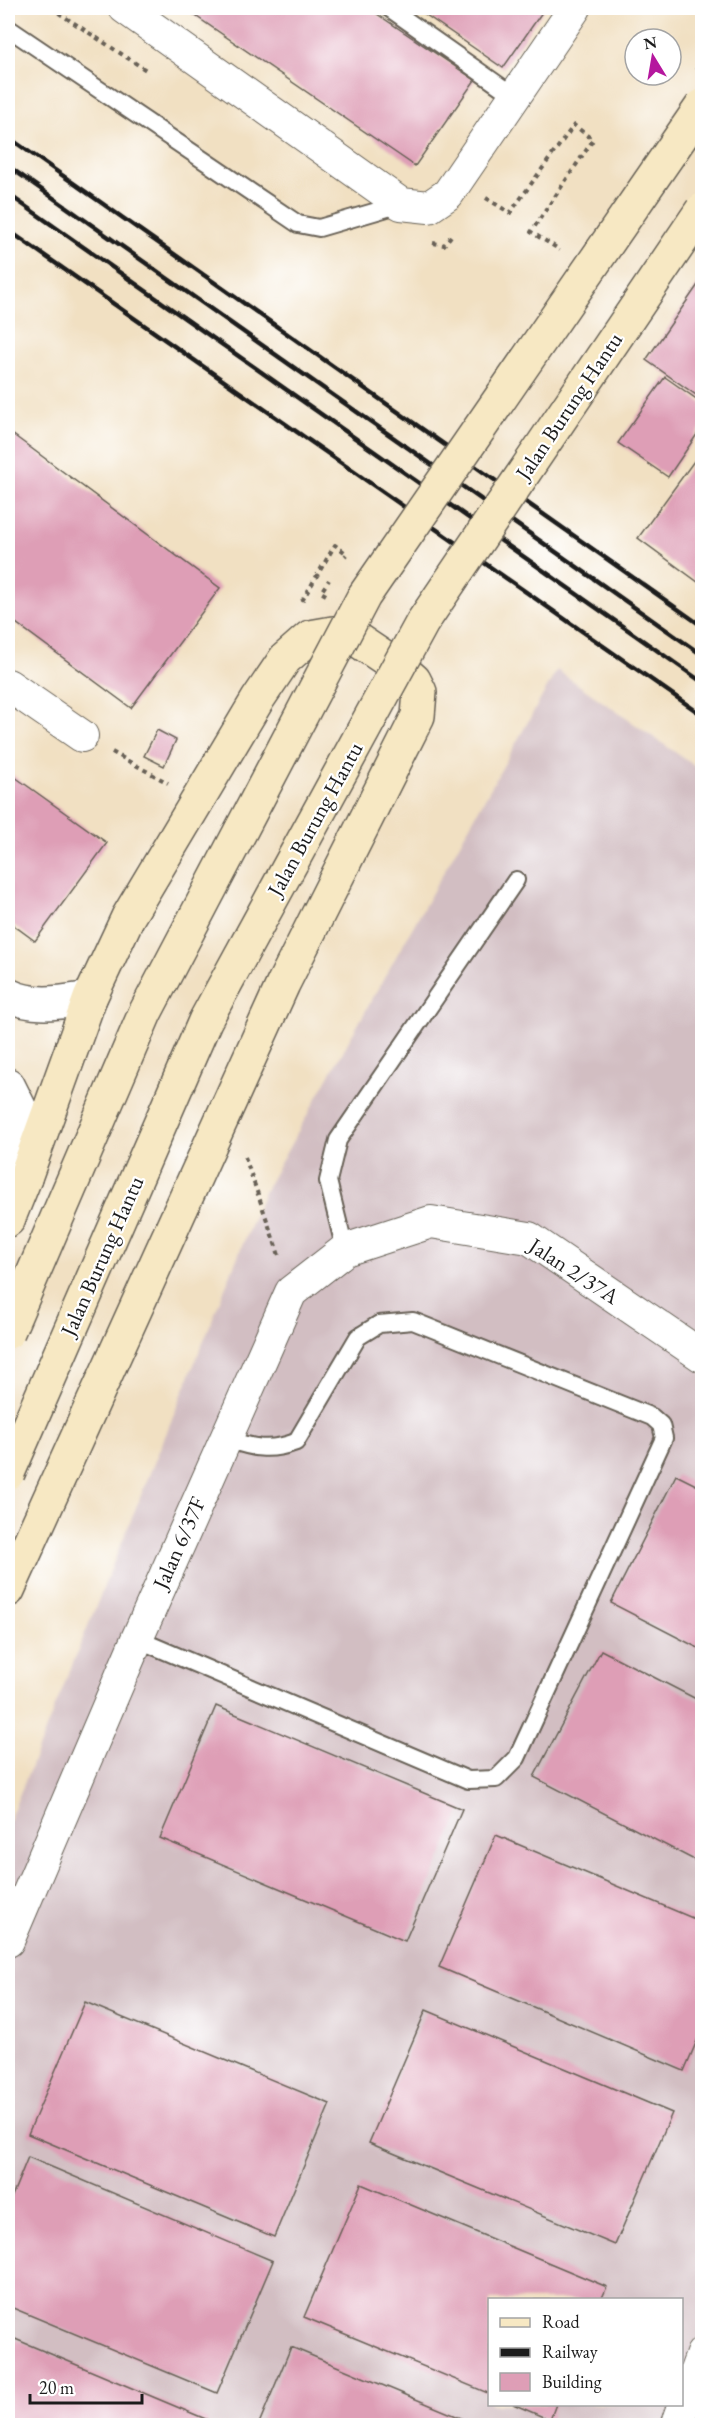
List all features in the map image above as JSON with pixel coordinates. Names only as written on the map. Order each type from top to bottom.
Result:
[{"type":"main road","points":[[8,1332],[145,1014],[364,596],[702,106]]},
{"type":"main road","name":"Jalan Burung Hantu","points":[[8,1473],[205,1021],[422,623],[702,210]]},
{"type":"main road","points":[[8,1220],[90,998],[129,916],[258,699],[285,659],[310,637],[333,633],[352,637],[414,680],[420,692],[418,716],[283,984],[8,1590]]},
{"type":"street","points":[[125,8],[401,204],[429,207],[448,194],[575,8]]},
{"type":"street","points":[[8,685],[82,736]]},
{"type":"street","points":[[8,995],[33,1003],[90,998]]},
{"type":"street","points":[[8,1085],[21,1111],[25,1178]]},
{"type":"street","name":"Jalan 6/37F","points":[[8,1941],[137,1639],[291,1292],[345,1250],[431,1222]]},
{"type":"street","name":"Jalan 2/37A","points":[[431,1222],[529,1239],[702,1356]]},
{"type":"street","points":[[688,2414],[702,2354]]},
{"type":"lane","points":[[389,8],[514,96]]},
{"type":"lane","points":[[8,28],[298,224],[319,228],[401,204]]},
{"type":"lane","points":[[345,1250],[328,1181],[338,1140],[516,880]]},
{"type":"lane","points":[[137,1639],[468,1780],[496,1779],[517,1758],[664,1438],[661,1425],[652,1417],[413,1322],[379,1324],[358,1337],[296,1442],[278,1449],[245,1445],[226,1439]]},
{"type":"path","points":[[510,213],[574,126],[593,140],[531,232],[568,256]]},
{"type":"path","points":[[297,610],[335,545],[346,554],[340,563]]},
{"type":"path","points":[[330,598],[321,592],[334,573]]},
{"type":"path","points":[[82,736],[170,784]]},
{"type":"path","points":[[243,1150],[291,1292]]},
{"type":"shaded area","points":[[557,670],[702,771],[702,2425],[8,2426],[8,1823],[264,1192]]},
{"type":"building","points":[[184,8],[368,8],[475,80],[415,166]]},
{"type":"building","points":[[416,8],[545,8],[503,68]]},
{"type":"building","points":[[702,279],[702,399],[646,360]]},
{"type":"building","points":[[665,377],[702,403],[702,427],[668,477],[618,443]]},
{"type":"building","points":[[8,431],[220,588],[131,708],[8,617]]},
{"type":"building","points":[[694,461],[702,467],[702,585],[638,538]]},
{"type":"building","points":[[157,730],[176,740],[164,766],[144,756]]},
{"type":"building","points":[[8,772],[107,843],[35,941],[8,921]]},
{"type":"building","points":[[676,1475],[702,1488],[702,1650],[611,1603]]},
{"type":"building","points":[[601,1650],[702,1702],[702,1864],[534,1777]]},
{"type":"building","points":[[216,1706],[462,1809],[405,1941],[160,1838]]},
{"type":"building","points":[[496,1835],[702,1922],[702,2029],[684,2071],[439,1967]]},
{"type":"building","points":[[85,2002],[330,2104],[274,2237],[28,2134]]},
{"type":"building","points":[[426,2010],[672,2113],[615,2245],[369,2143]]},
{"type":"building","points":[[28,2157],[273,2261],[217,2393],[8,2306],[8,2206]]},
{"type":"building","points":[[361,2184],[607,2287],[602,2298],[488,2298],[488,2393],[304,2317]]},
{"type":"building","points":[[8,2336],[208,2420],[206,2426],[8,2426]]},
{"type":"building","points":[[291,2347],[478,2425],[478,2426],[258,2426]]},
{"type":"building","points":[[518,2406],[555,2406],[550,2420]]},
{"type":"railway","points":[[8,137],[702,626]]},
{"type":"railway","points":[[8,166],[702,655]]},
{"type":"railway","points":[[8,194],[702,682]]},
{"type":"railway","points":[[8,230],[702,715]]}]
